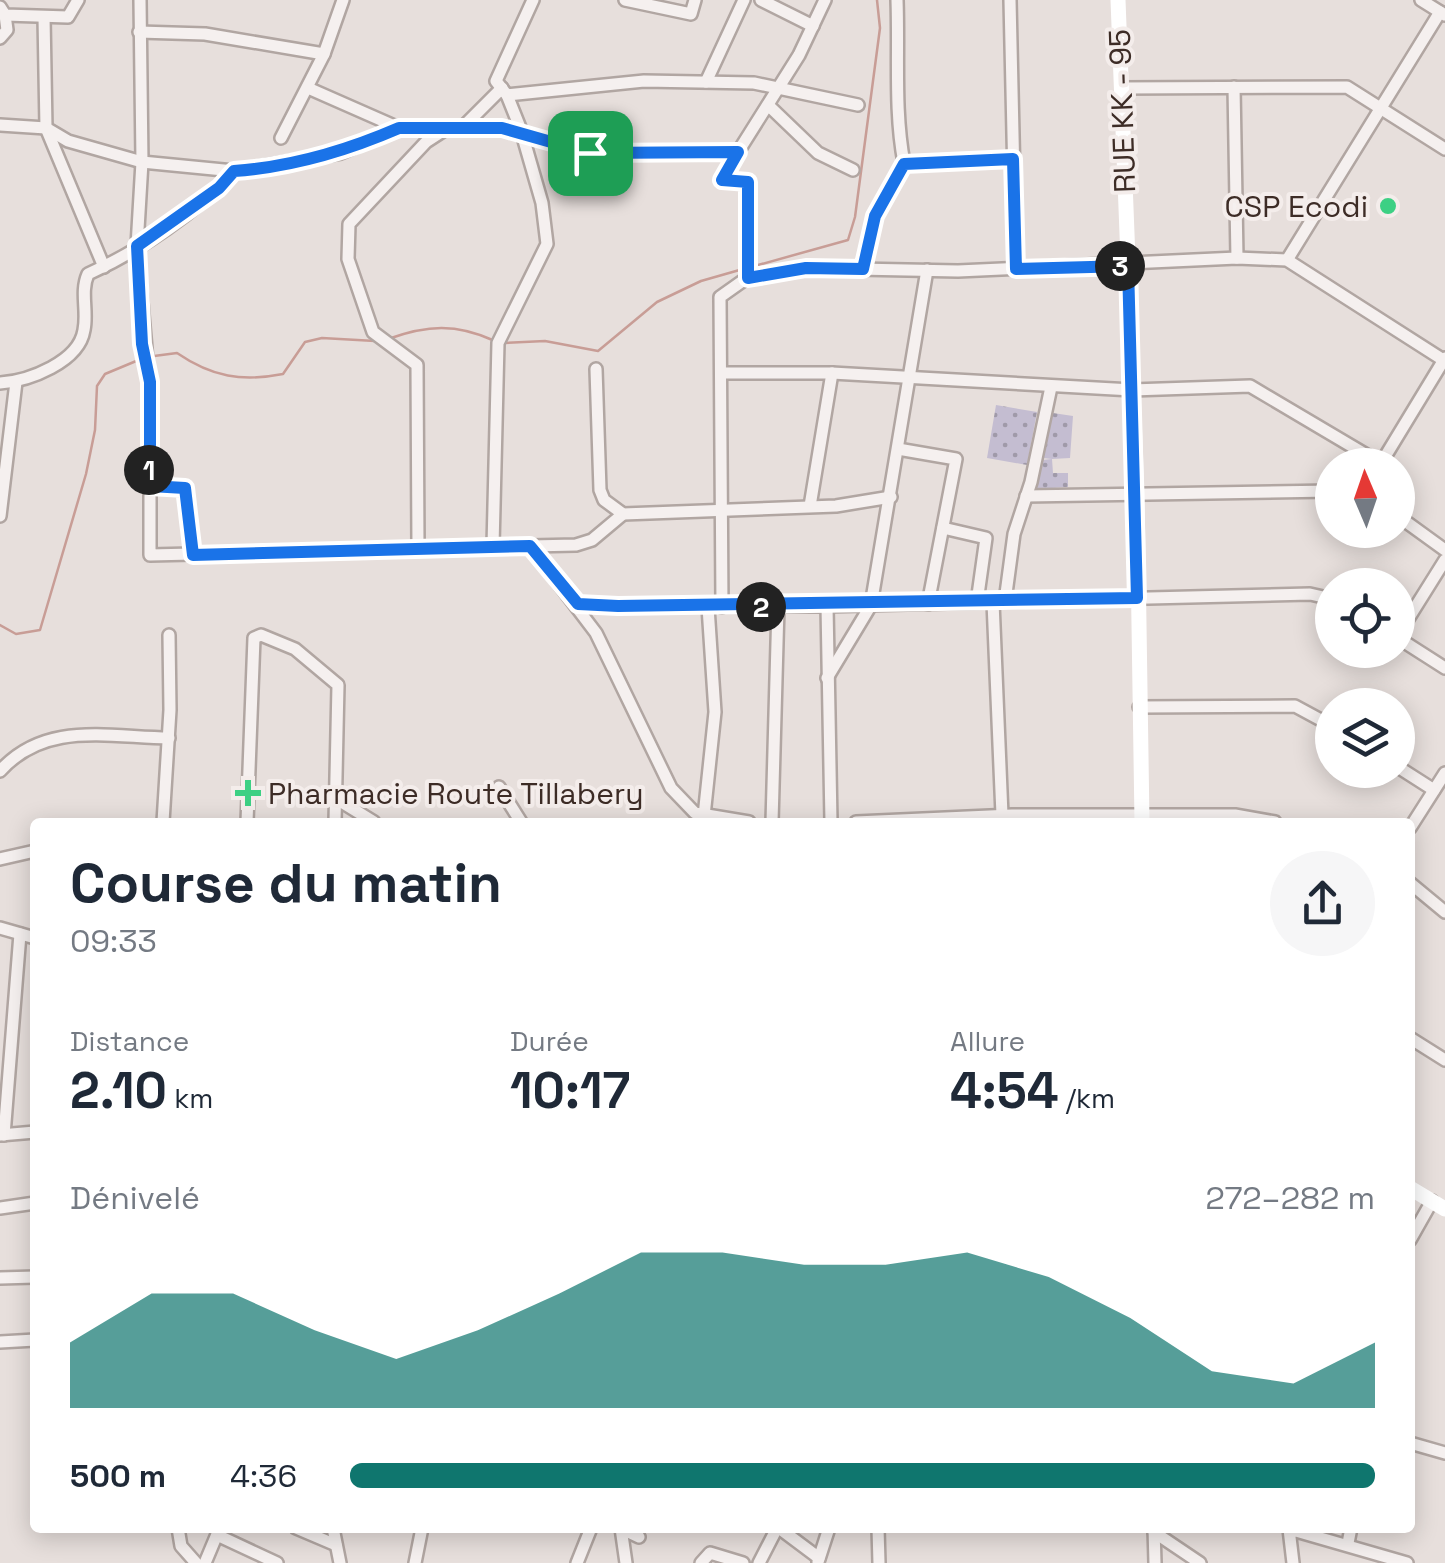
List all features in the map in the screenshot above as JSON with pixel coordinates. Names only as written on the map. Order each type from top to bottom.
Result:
[{"type":"street","points":[[0,38],[8,30],[3,11],[44,18],[68,17],[78,0]]},
{"type":"street","points":[[140,0],[142,162],[137,246],[142,344],[150,382],[150,555],[530,546],[592,540],[623,514],[810,506],[891,496]]},
{"type":"street","points":[[282,138],[324,54],[343,0]]},
{"type":"street","points":[[494,546],[498,343],[547,244],[542,203],[521,130],[505,92],[496,81],[533,0]]},
{"type":"street","points":[[625,0],[691,14],[695,0]]},
{"type":"street","points":[[706,82],[744,0]]},
{"type":"street","points":[[761,0],[776,3],[813,26]]},
{"type":"street","points":[[748,278],[748,182],[722,180],[778,90],[825,0]]},
{"type":"street","points":[[863,269],[875,216],[904,164],[896,123],[900,77],[897,0]]},
{"type":"street","points":[[1010,0],[1016,269]]},
{"type":"street","name":"RUE KK - 95","points":[[1118,0],[1137,493],[1142,818]]},
{"type":"street","points":[[1288,260],[1379,105],[1443,14],[1421,0]]},
{"type":"street","points":[[44,18],[46,128],[104,267]]},
{"type":"street","points":[[139,32],[205,34],[324,54]]},
{"type":"street","points":[[418,547],[418,365],[373,332],[348,260],[349,224],[426,142],[456,127],[505,92],[644,81],[754,83],[858,105]]},
{"type":"street","points":[[1122,88],[1336,85],[1356,90],[1445,149]]},
{"type":"street","points":[[1234,87],[1237,258]]},
{"type":"street","points":[[308,88],[399,128]]},
{"type":"street","points":[[768,105],[818,153],[852,170]]},
{"type":"street","points":[[0,126],[46,128],[68,141],[142,162],[234,171],[269,169],[341,154],[399,128],[521,130],[590,153],[738,152]]},
{"type":"street","points":[[904,164],[1013,159]]},
{"type":"street","points":[[0,383],[43,372],[74,349],[84,332],[84,283],[88,274],[137,246],[219,188],[234,171]]},
{"type":"street","points":[[704,816],[715,712],[720,298],[731,286],[748,278],[806,268],[1016,269],[1237,258],[1288,260],[1445,360],[1390,448]]},
{"type":"street","points":[[827,678],[871,605],[927,270]]},
{"type":"street","points":[[596,369],[600,490],[604,500],[623,514]]},
{"type":"street","points":[[722,373],[832,372],[1132,390],[1250,386],[1353,448]]},
{"type":"street","points":[[810,506],[832,372]]},
{"type":"street","points":[[0,516],[5,434],[16,382]]},
{"type":"street","points":[[1002,815],[999,602],[1051,387]]},
{"type":"street","points":[[898,449],[956,459],[928,604]]},
{"type":"street","points":[[150,486],[185,488],[193,555]]},
{"type":"street","points":[[1026,496],[1315,491]]},
{"type":"street","points":[[942,528],[986,538],[977,602]]},
{"type":"street","points":[[1415,528],[1445,550]]},
{"type":"street","points":[[530,546],[578,604],[625,686],[640,730],[671,788],[687,807],[719,818]]},
{"type":"street","points":[[1415,609],[1445,560]]},
{"type":"street","points":[[578,604],[778,607],[1315,595]]},
{"type":"street","points":[[827,606],[831,818]]},
{"type":"street","points":[[772,818],[778,607]]},
{"type":"street","points":[[163,818],[169,738],[168,634]]},
{"type":"street","points":[[247,818],[257,635],[285,642],[338,685],[334,818]]},
{"type":"street","points":[[1415,648],[1445,668]]},
{"type":"street","points":[[1139,707],[1294,706],[1315,717]]},
{"type":"street","points":[[0,771],[18,751],[42,739],[169,738]]},
{"type":"street","points":[[1415,820],[1445,773]]},
{"type":"street","points":[[1415,778],[1434,790]]},
{"type":"street","points":[[499,787],[518,818]]},
{"type":"street","points":[[336,798],[368,818]]},
{"type":"street","points":[[939,818],[1086,818]]},
{"type":"street","points":[[1179,818],[1252,818]]},
{"type":"street","points":[[0,860],[30,852]]},
{"type":"street","points":[[1415,888],[1445,912]]},
{"type":"street","points":[[0,928],[30,937]]},
{"type":"street","points":[[20,934],[2,1135],[30,1132]]},
{"type":"street","points":[[1415,1041],[1445,1060]]},
{"type":"street","points":[[1415,1191],[1439,1205],[1415,1234]]},
{"type":"street","points":[[0,1208],[30,1204]]},
{"type":"street","points":[[0,1278],[30,1277]]},
{"type":"street","points":[[0,1342],[30,1340]]},
{"type":"street","points":[[1415,1444],[1445,1454]]},
{"type":"street","points":[[179,1533],[181,1546],[196,1563]]},
{"type":"street","points":[[205,1563],[217,1533]]},
{"type":"street","points":[[222,1533],[277,1563]]},
{"type":"street","points":[[308,1533],[336,1545]]},
{"type":"street","points":[[335,1533],[340,1563]]},
{"type":"street","points":[[414,1563],[421,1533]]},
{"type":"street","points":[[576,1563],[589,1533]]},
{"type":"street","points":[[622,1533],[626,1563]]},
{"type":"street","points":[[632,1533],[640,1537]]},
{"type":"street","points":[[758,1563],[775,1533]]},
{"type":"street","points":[[784,1533],[818,1561],[827,1533]]},
{"type":"street","points":[[878,1533],[878,1563]]},
{"type":"street","points":[[1154,1533],[1155,1563]]},
{"type":"street","points":[[1158,1533],[1200,1563]]},
{"type":"street","points":[[1289,1533],[1294,1563]]},
{"type":"street","points":[[1302,1533],[1348,1543],[1407,1563]]},
{"type":"street","points":[[1348,1543],[1350,1533]]},
{"type":"street","points":[[701,1563],[710,1553],[743,1563]]},
{"type":"shaded area","points":[[996,405],[1037,412],[1027,465],[987,458]]},
{"type":"shaded area","points":[[1053,413],[1073,416],[1070,458],[1043,458]]},
{"type":"shaded area","points":[[1052,459],[1053,473],[1068,473],[1068,487],[1036,489],[1042,460]]},
{"type":"waterway","points":[[751,267],[848,240],[855,217],[880,28],[877,0]]},
{"type":"waterway","points":[[503,343],[545,341],[598,351],[657,302],[701,281],[743,269]]},
{"type":"waterway","points":[[388,339],[442,328],[467,331],[495,341]]},
{"type":"waterway","points":[[154,356],[177,353],[215,372],[254,377],[283,374],[305,342],[322,338],[375,341]]},
{"type":"waterway","points":[[0,625],[16,634],[40,630],[86,474],[95,430],[97,386],[105,374],[141,359]]},
{"type":"place","name":"CSP Ecodi","points":[[1388,206]]},
{"type":"place","name":"Pharmacie Route Tillabery","points":[[248,793]]},
{"type":"route","points":[[399,128],[521,130],[590,153],[738,152],[722,180],[748,182],[748,278],[806,268],[863,269],[875,216],[904,164],[1013,159],[1016,269],[1128,266],[1137,598],[827,606],[618,606],[578,604],[530,546],[193,555],[185,488],[150,486],[150,382],[142,344],[137,246],[219,188],[234,171],[269,169],[341,154],[399,128]]}]
